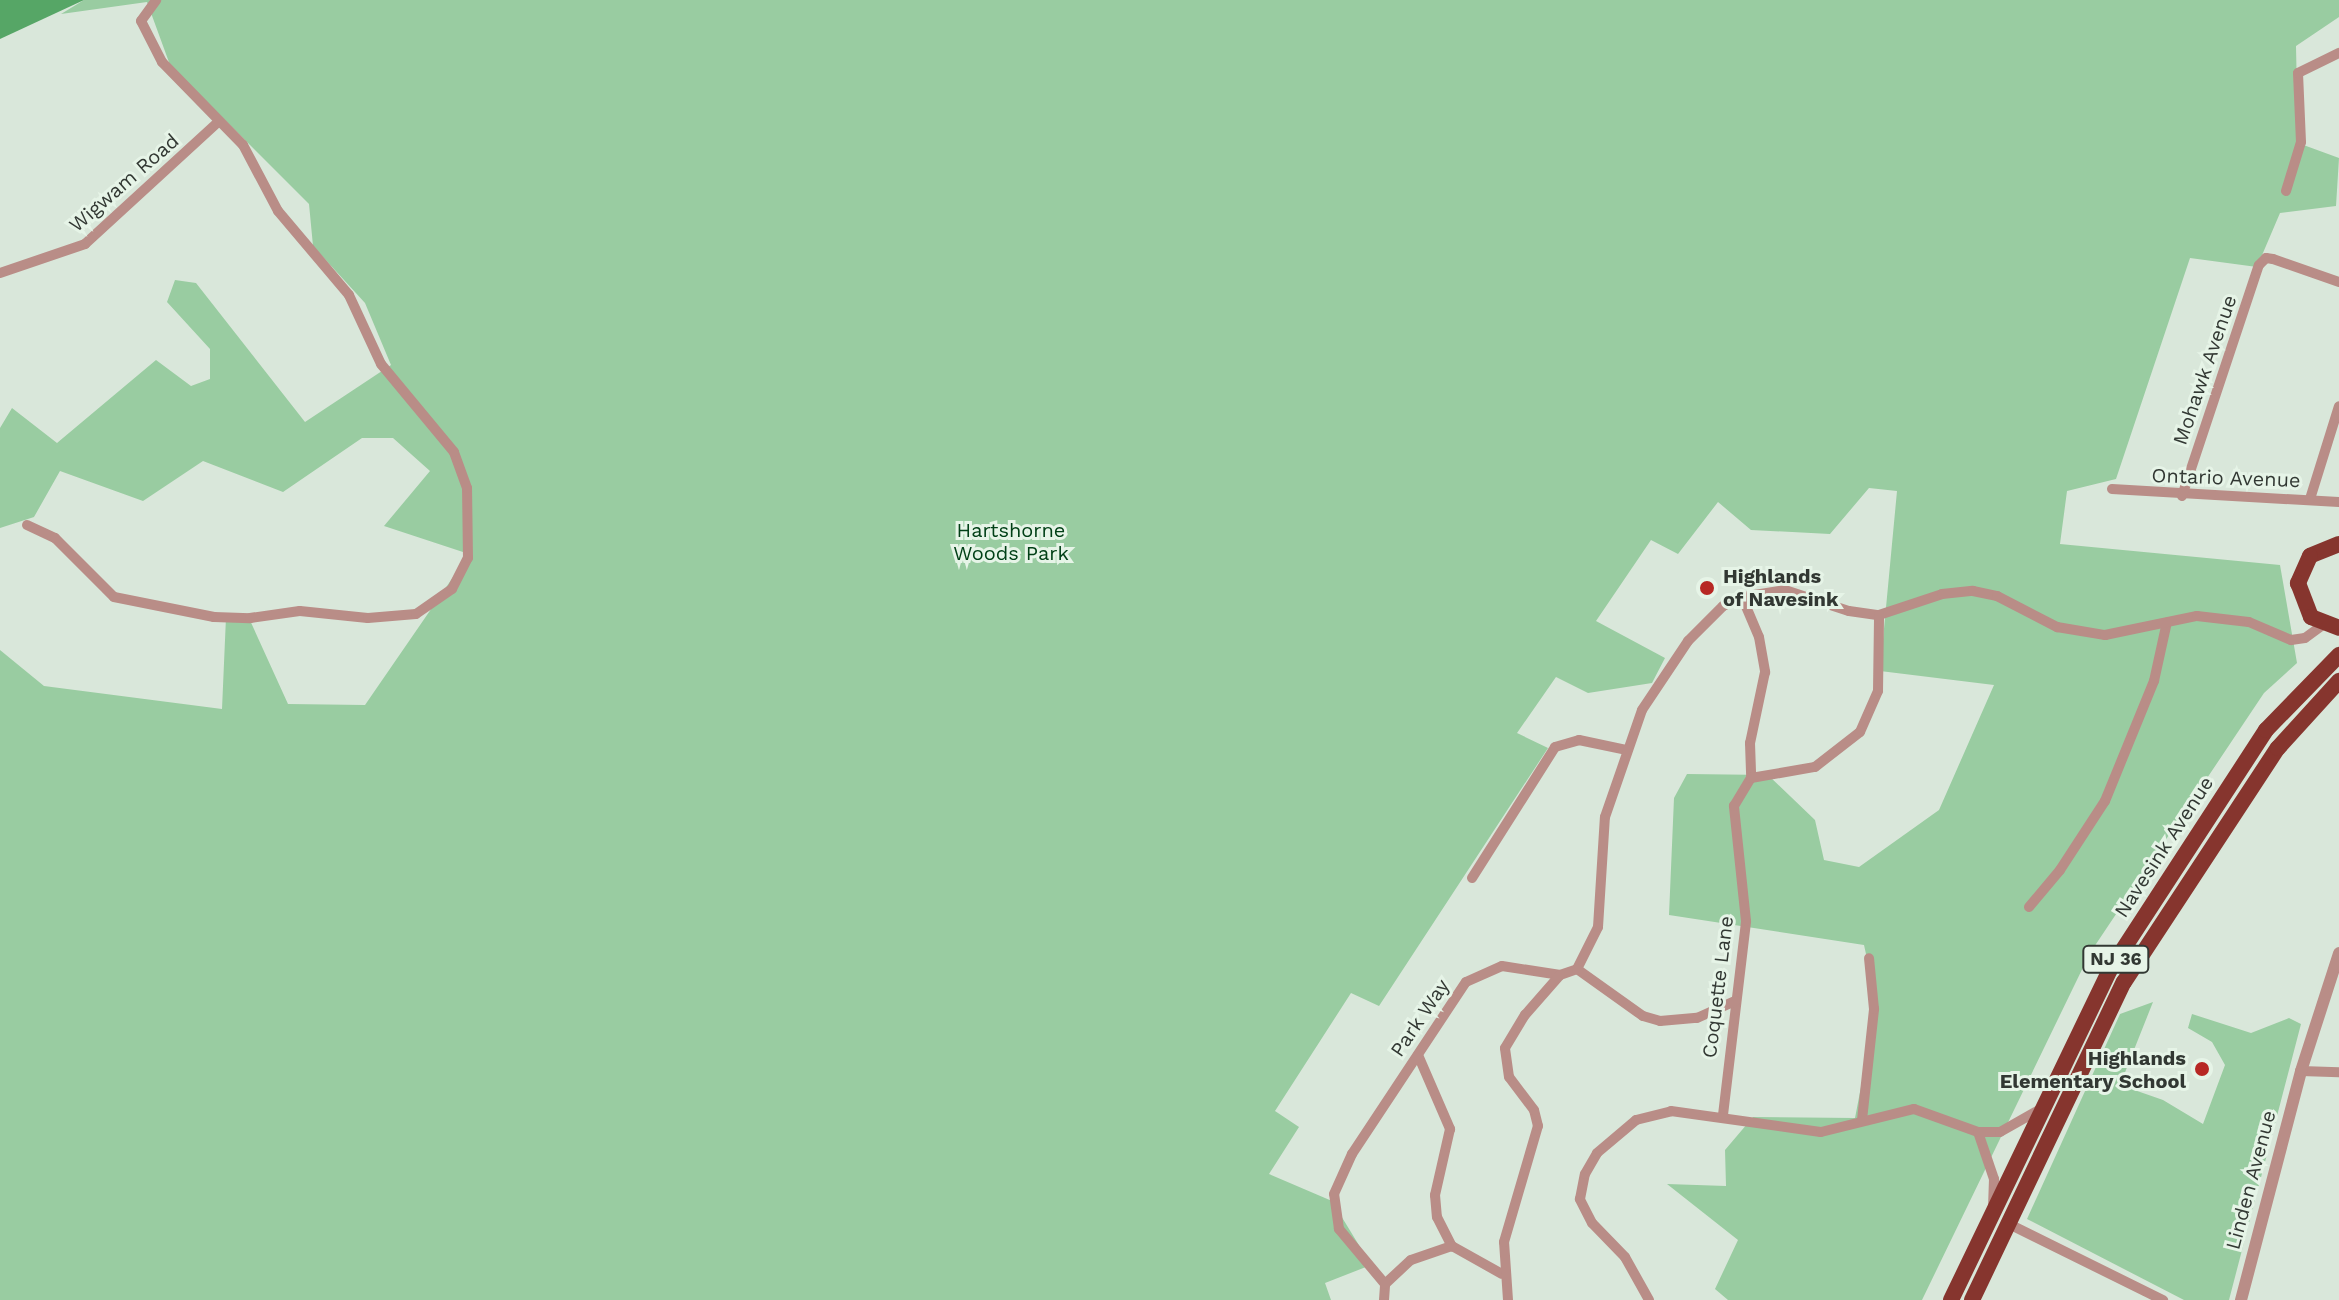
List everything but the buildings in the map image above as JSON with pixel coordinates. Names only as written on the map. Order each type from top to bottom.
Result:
[{"type":"highway","points":[[2331,626],[2306,610],[2298,583],[2310,556],[2339,544]]},
{"type":"highway","name":"Navesink Avenue","points":[[1951,1300],[2090,1004],[2136,927],[2266,730],[2339,655]]},
{"type":"highway","name":"Navesink Avenue","points":[[1972,1300],[2124,982],[2278,748],[2339,681]]},
{"type":"street","points":[[27,525],[55,538],[114,597],[165,611],[250,618],[300,611],[368,618],[416,614],[452,589],[468,558],[471,529],[467,488],[454,452],[381,364],[349,295],[286,222],[250,156],[162,62],[147,39],[142,16],[156,0]]},
{"type":"street","points":[[2286,191],[2301,142],[2298,73],[2339,53]]},
{"type":"street","name":"Wigwam Road","points":[[0,273],[85,244],[218,122]]},
{"type":"street","name":"Mohawk Avenue","points":[[2182,496],[2266,258],[2339,282]]},
{"type":"street","points":[[2310,499],[2339,406]]},
{"type":"street","name":"Ontario Avenue","points":[[2112,489],[2182,496],[2339,502]]},
{"type":"street","points":[[1735,1001],[1684,1022],[1652,1020],[1577,969],[1600,915],[1603,829],[1626,750],[1662,673],[1710,617],[1742,597],[1785,590],[1849,611],[1879,615],[1942,594],[1973,591],[1997,596],[2057,627],[2087,634],[2115,634],[2167,622],[2219,616],[2296,641],[2331,626]]},
{"type":"street","points":[[1742,597],[1759,637],[1765,672],[1750,743],[1751,778],[1815,767],[1860,732],[1878,691],[1879,615]]},
{"type":"street","points":[[2029,907],[2060,870],[2105,801],[2154,681],[2167,622]]},
{"type":"street","points":[[1472,878],[1555,747],[1579,740],[1626,750]]},
{"type":"street","name":"Coquette Lane","points":[[1723,1115],[1746,921],[1733,815],[1751,778]]},
{"type":"street","name":"Linden Avenue","points":[[2241,1300],[2301,1071],[2339,953]]},
{"type":"street","points":[[1862,1120],[1874,1009],[1869,958]]},
{"type":"street","name":"Park Way","points":[[1385,1284],[1349,1246],[1332,1207],[1352,1154],[1451,1000],[1478,973],[1510,966],[1558,978],[1577,969]]},
{"type":"street","points":[[1508,1300],[1502,1274],[1510,1209],[1538,1126],[1534,1110],[1509,1077],[1505,1048],[1525,1015],[1558,978]]},
{"type":"street","points":[[1418,1055],[1450,1129],[1435,1201],[1452,1246],[1502,1274]]},
{"type":"street","points":[[2301,1071],[2339,1072]]},
{"type":"street","points":[[1649,1300],[1625,1257],[1584,1213],[1580,1189],[1590,1163],[1623,1128],[1649,1115],[1723,1115],[1811,1132],[1922,1109],[1978,1132],[2000,1132],[2041,1109]]},
{"type":"street","points":[[1978,1132],[1994,1179],[1993,1213]]},
{"type":"street","points":[[2009,1224],[2163,1300]]},
{"type":"street","points":[[1384,1300],[1385,1284],[1419,1255],[1452,1246]]},
{"type":"green space","name":"Hartshorne Woods Park","points":[[84,0],[2339,0],[2339,17],[2296,46],[2298,143],[2339,158],[2336,206],[2280,213],[2257,267],[2190,258],[2116,479],[2067,491],[2060,544],[2280,565],[2297,663],[2264,693],[2090,953],[1922,1300],[1728,1300],[1715,1289],[1738,1240],[1667,1184],[1726,1186],[1725,1150],[1753,1117],[1855,1118],[1877,1004],[1864,945],[1669,915],[1674,798],[1687,774],[1768,775],[1815,820],[1824,860],[1859,867],[1939,810],[1994,685],[1880,671],[1897,491],[1869,488],[1830,534],[1751,530],[1718,502],[1678,554],[1651,540],[1596,621],[1665,658],[1652,683],[1588,693],[1556,677],[1517,733],[1548,748],[1379,1006],[1351,993],[1275,1111],[1299,1127],[1269,1174],[1332,1201],[1371,1265],[1325,1283],[1331,1300],[0,1300],[0,650],[44,686],[222,709],[226,617],[248,616],[288,704],[365,705],[469,554],[384,526],[430,471],[393,438],[362,438],[283,492],[203,461],[143,501],[60,471],[34,517],[0,528],[0,428],[12,408],[57,443],[156,360],[191,386],[210,379],[210,349],[167,302],[175,280],[196,283],[305,422],[391,365],[365,303],[313,246],[309,204],[170,65],[147,2],[61,14]]},
{"type":"green space","points":[[2153,1002],[2120,1085],[2163,1100],[2203,1124],[2225,1065],[2212,1042],[2188,1028],[2192,1014],[2251,1033],[2289,1018],[2301,1024],[2229,1300],[2184,1300],[2027,1219],[2120,1014]]},
{"type":"shaded area","points":[[0,0],[84,0],[0,39]]},
{"type":"place","name":"Highlands of Navesink","points":[[1707,588]]},
{"type":"place","name":"Highlands Elementary School","points":[[2202,1069]]}]
